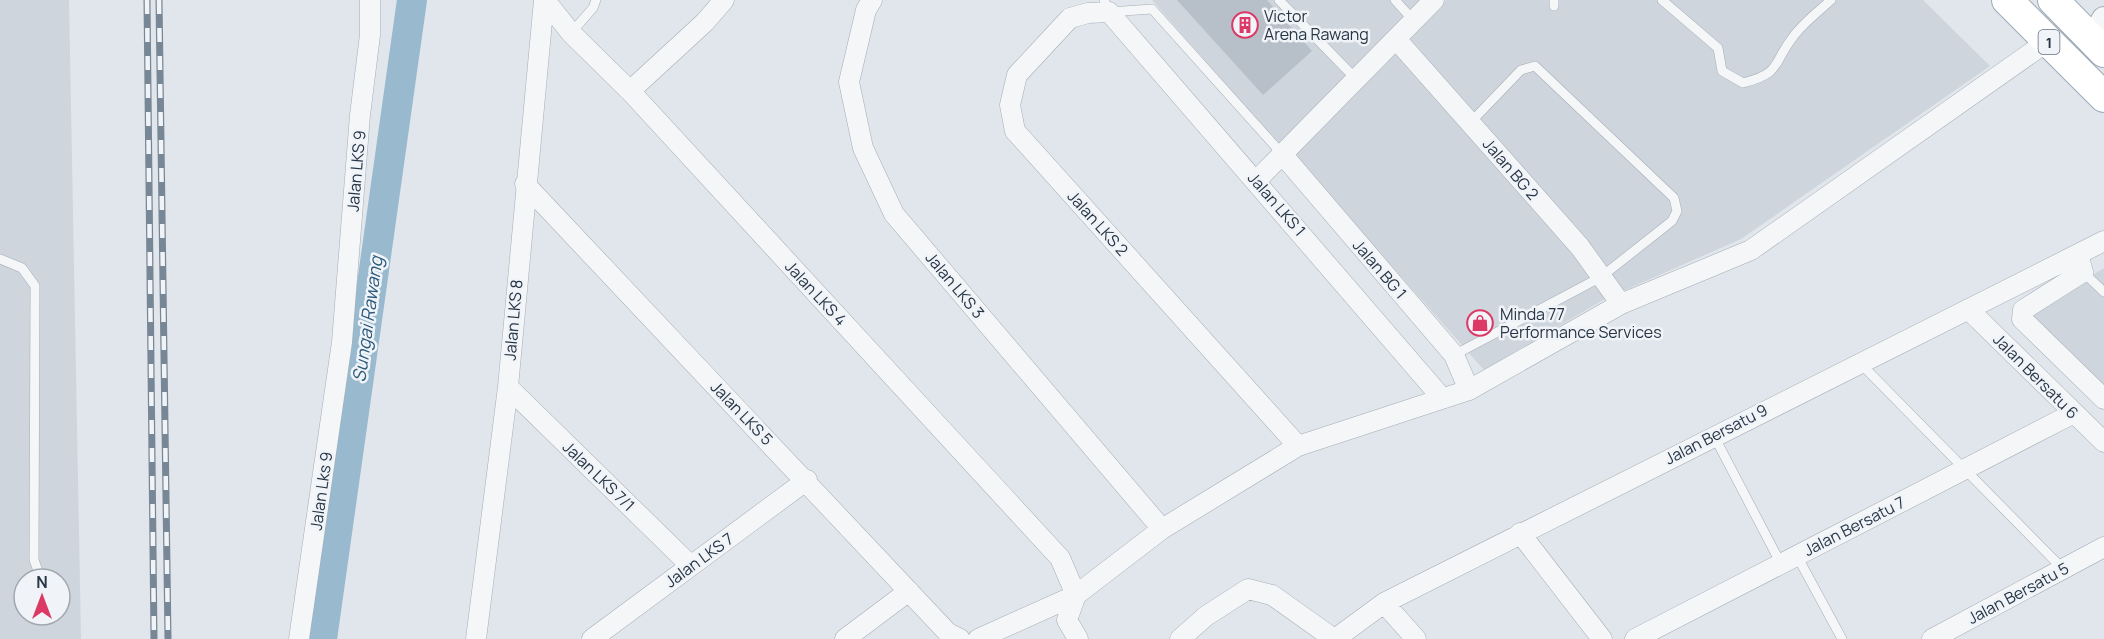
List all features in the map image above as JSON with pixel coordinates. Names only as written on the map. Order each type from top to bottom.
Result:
[{"type":"main road","name":"1","points":[[2007,0],[2098,91]]},
{"type":"main road","name":"1","points":[[2053,0],[2101,37]]},
{"type":"main road","points":[[2038,31],[2078,38],[2101,37]]},
{"type":"main road","points":[[2098,91],[2084,67],[2082,55],[2101,37]]},
{"type":"street","name":"Jalan LKS 9","points":[[342,342],[360,115],[370,35],[370,0]]},
{"type":"street","name":"Jalan LKS 4","points":[[545,0],[571,33],[630,91],[1060,558],[1076,595]]},
{"type":"street","name":"Jalan LKS 8","points":[[476,639],[508,387],[525,184],[545,0]]},
{"type":"street","points":[[630,91],[705,22],[724,0]]},
{"type":"street","name":"Jalan LKS 3","points":[[872,0],[866,10],[849,82],[863,148],[894,214],[1162,529]]},
{"type":"street","points":[[1257,180],[1434,0]]},
{"type":"street","name":"Jalan LKS 1","points":[[1106,6],[1442,399]]},
{"type":"street","name":"Jalan LKS 2","points":[[1106,6],[1070,18],[1017,75],[1010,105],[1015,131],[1298,446]]},
{"type":"street","points":[[978,639],[1076,595],[1162,529],[1298,446],[1469,390],[1621,304],[1751,250],[2038,31]]},
{"type":"street","name":"Jalan BG 2","points":[[1396,39],[1580,247],[1621,304]]},
{"type":"street","name":"Jalan BG 1","points":[[1282,154],[1454,355],[1469,390]]},
{"type":"street","name":"Jalan LKS 5","points":[[525,184],[807,480],[948,633],[960,639]]},
{"type":"street","name":"Jalan Bersatu 9","points":[[1334,639],[1384,603],[1713,435],[1968,309],[2081,263],[2104,241]]},
{"type":"street","points":[[2081,263],[2023,310],[2022,319],[2104,399]]},
{"type":"street","name":"Jalan Bersatu 6","points":[[1968,309],[2104,442]]},
{"type":"street","name":"Jalan Lks 9","points":[[299,639],[342,342]]},
{"type":"street","name":"Jalan LKS 7/1","points":[[508,387],[691,566]]},
{"type":"street","name":"Jalan Bersatu 7","points":[[1635,639],[2074,412]]},
{"type":"street","name":"Jalan LKS 7","points":[[592,639],[807,480]]},
{"type":"street","points":[[1520,533],[1602,639]]},
{"type":"street","name":"Jalan Bersatu 5","points":[[1932,639],[2104,547]]},
{"type":"street","points":[[1180,639],[1206,615],[1248,589],[1272,595],[1334,639]]},
{"type":"street","points":[[845,639],[909,591]]},
{"type":"street","points":[[1076,595],[1067,620],[1078,639]]},
{"type":"street","points":[[1384,603],[1416,639]]},
{"type":"lane","points":[[571,33],[593,8],[596,0]]},
{"type":"lane","points":[[1145,0],[1282,154]]},
{"type":"lane","points":[[1279,0],[1356,79]]},
{"type":"lane","points":[[1395,0],[1414,21]]},
{"type":"lane","points":[[1662,0],[1718,48],[1722,71],[1743,83],[1765,78],[1778,64],[1792,37],[1831,0]]},
{"type":"lane","points":[[1106,6],[1152,9]]},
{"type":"lane","points":[[1454,355],[1601,277],[1672,221],[1677,211],[1674,198],[1535,66],[1521,70],[1470,123]]},
{"type":"lane","points":[[0,259],[22,268],[35,286],[34,560],[37,567]]},
{"type":"lane","points":[[2081,263],[2104,292]]},
{"type":"lane","points":[[1859,363],[2063,568]]},
{"type":"lane","points":[[1713,435],[1789,560],[1842,639]]},
{"type":"shaded area","points":[[0,0],[69,0],[81,639],[0,639]]},
{"type":"shaded area","points":[[1152,0],[1422,0],[1280,146]]},
{"type":"shaded area","points":[[1446,0],[1923,0],[1990,66],[1741,239],[1603,300],[1484,370],[1293,155]]},
{"type":"shaded area","points":[[2104,268],[2104,391],[2027,315]]},
{"type":"building","name":"Victor Arena Rawang","points":[[1177,0],[1267,0],[1312,51],[1263,95]]},
{"type":"waterway","name":"Sungai Rawang","points":[[322,639],[412,0]]},
{"type":"railway","points":[[147,0],[154,639]]},
{"type":"railway","points":[[159,0],[168,639]]},
{"type":"place","name":"Victor Arena Rawang","points":[[1245,25]]},
{"type":"place","name":"Minda 77 Performance Services","points":[[1480,323]]}]
